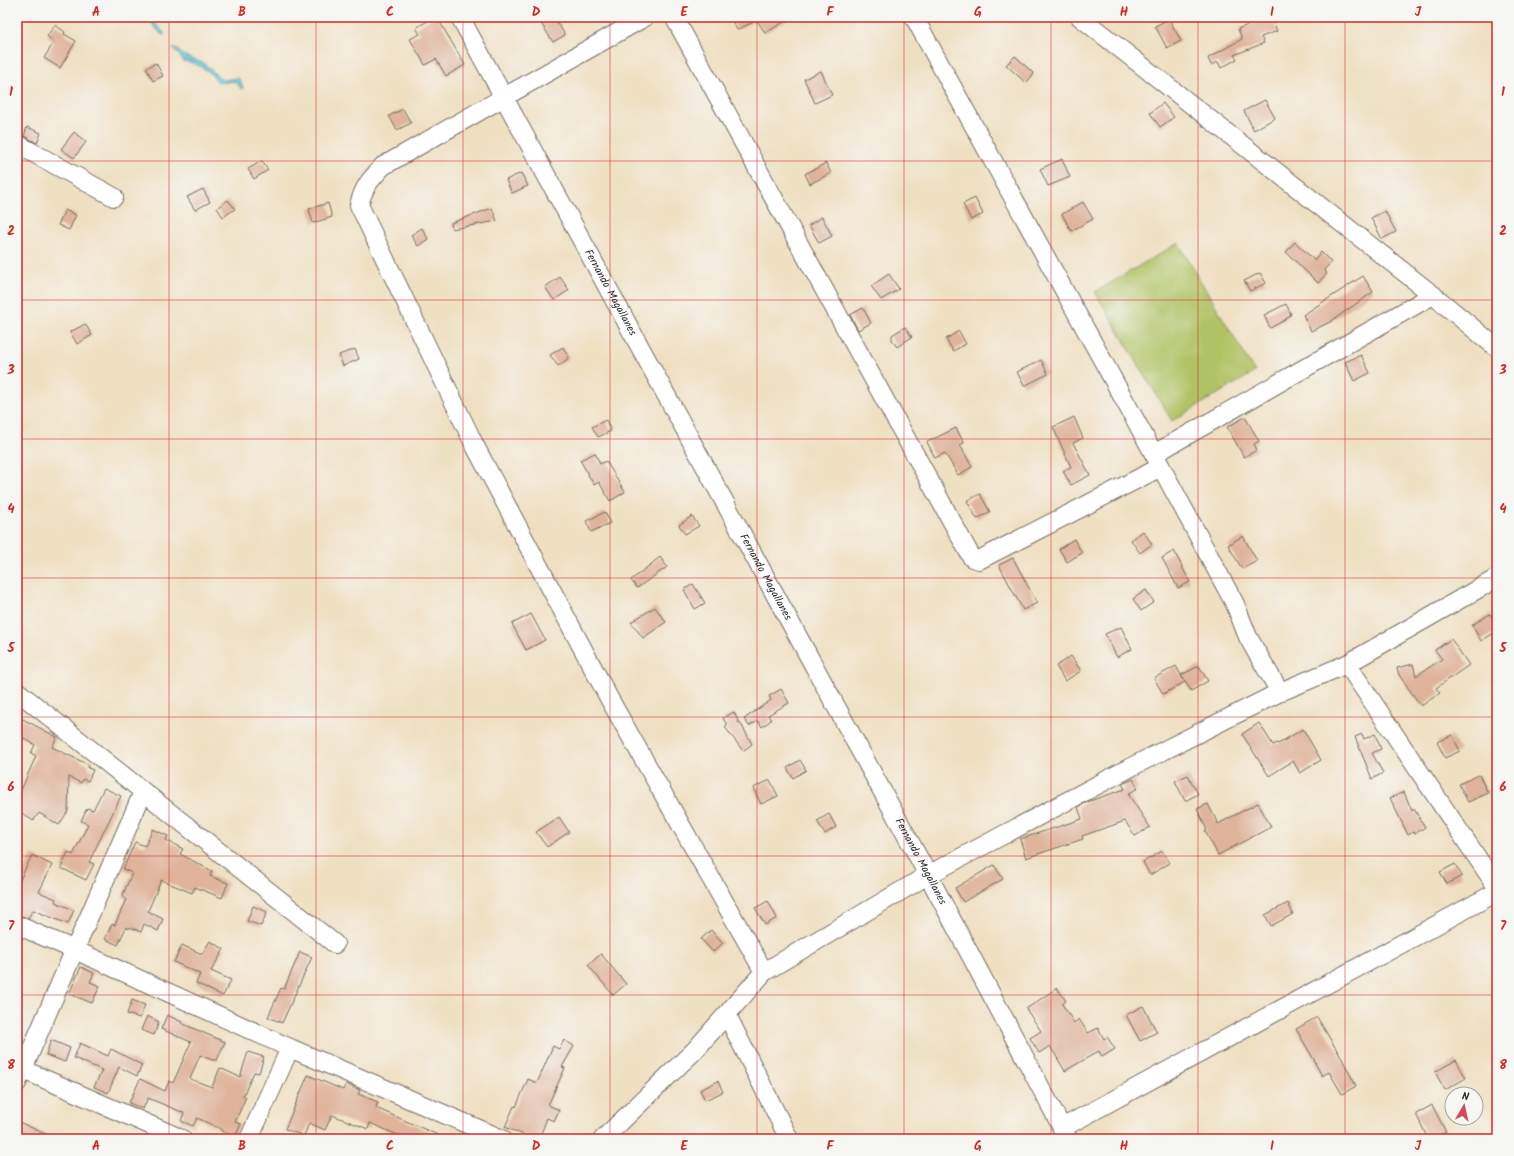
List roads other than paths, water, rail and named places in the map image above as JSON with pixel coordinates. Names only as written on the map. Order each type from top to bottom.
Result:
[{"type":"street","name":"Fernando Magallanes","points":[[460,17],[928,875],[1065,1134]]},
{"type":"street","points":[[645,17],[423,145],[383,166],[362,191],[359,205],[475,446],[610,700],[764,972]]},
{"type":"street","points":[[674,17],[972,558],[978,560],[1158,461],[1434,295]]},
{"type":"street","points":[[914,17],[1158,461],[1235,604],[1248,637],[1280,692]]},
{"type":"street","points":[[1080,17],[1434,295],[1497,348]]},
{"type":"street","points":[[17,144],[114,197]]},
{"type":"street","points":[[603,1139],[682,1064],[764,972],[928,875],[1135,765],[1280,692],[1347,664],[1497,578]]},
{"type":"street","points":[[1347,664],[1497,887]]},
{"type":"street","points":[[17,691],[335,944]]},
{"type":"street","points":[[144,792],[19,1073],[182,1139]]},
{"type":"street","points":[[1065,1134],[1497,892]]},
{"type":"street","points":[[17,925],[290,1048],[502,1139]]},
{"type":"street","points":[[727,1015],[789,1139]]},
{"type":"street","points":[[249,1139],[290,1048]]},
{"type":"water","points":[[146,17],[149,17],[165,34],[162,35]]},
{"type":"water","points":[[176,48],[183,55],[205,64],[222,80],[238,78],[243,88],[241,89],[236,82],[233,81],[224,83],[217,81],[211,74],[201,67],[183,61],[178,53],[173,49]]}]
